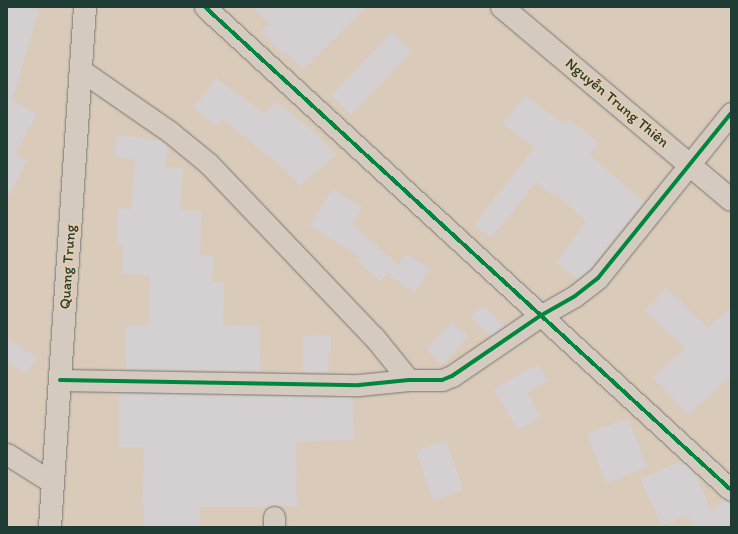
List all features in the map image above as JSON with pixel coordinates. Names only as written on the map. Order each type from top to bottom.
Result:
[{"type":"main road","name":"Quang Trung","points":[[50,527],[86,7]]},
{"type":"main road","name":"Nguyễn Trung Thiên","points":[[502,7],[731,200]]},
{"type":"street","points":[[205,7],[731,490]]},
{"type":"street","points":[[82,71],[170,132],[209,164],[374,337],[410,380]]},
{"type":"street","points":[[60,380],[359,385],[410,380],[434,381],[452,376],[540,316],[575,296],[598,278],[731,113]]},
{"type":"street","points":[[7,454],[53,483]]},
{"type":"building","points":[[7,7],[28,7],[39,10],[12,100],[37,114],[15,154],[27,160],[7,199]]},
{"type":"building","points":[[253,7],[367,7],[303,69],[287,53],[284,55],[261,31],[269,24]]},
{"type":"building","points":[[392,32],[412,51],[351,115],[331,95]]},
{"type":"building","points":[[216,78],[265,114],[276,101],[312,130],[336,154],[300,186],[285,169],[222,119],[217,126],[193,108]]},
{"type":"building","points":[[525,95],[565,125],[570,120],[599,143],[589,154],[644,202],[590,269],[578,279],[556,263],[586,221],[555,194],[553,196],[536,182],[491,238],[474,224],[535,148],[503,124]]},
{"type":"building","points":[[117,135],[162,141],[168,146],[165,167],[183,168],[180,210],[202,211],[200,255],[214,256],[212,281],[224,282],[223,326],[259,325],[261,371],[126,369],[125,326],[149,326],[150,275],[122,274],[123,245],[117,245],[118,208],[131,209],[135,159],[114,157]]},
{"type":"building","points":[[332,189],[362,207],[352,224],[398,265],[406,253],[430,269],[415,292],[390,277],[392,275],[388,273],[380,281],[357,261],[361,257],[310,226]]},
{"type":"building","points":[[666,288],[708,328],[731,307],[731,376],[688,415],[653,377],[685,348],[645,311]]},
{"type":"building","points":[[483,305],[504,326],[492,338],[471,317]]},
{"type":"building","points":[[452,322],[468,337],[442,365],[426,350]]},
{"type":"building","points":[[331,335],[331,356],[328,356],[329,372],[303,372],[303,336]]},
{"type":"building","points":[[7,339],[37,357],[27,374],[7,362]]},
{"type":"building","points":[[537,364],[547,381],[527,393],[541,417],[518,430],[494,389]]},
{"type":"building","points":[[119,393],[353,397],[354,440],[296,442],[297,507],[274,505],[268,507],[200,507],[200,527],[144,527],[144,505],[142,505],[144,447],[119,447]]},
{"type":"building","points":[[628,418],[647,467],[606,483],[587,434]]},
{"type":"building","points":[[446,440],[463,490],[433,501],[416,450]]},
{"type":"building","points":[[681,461],[695,473],[711,511],[725,500],[731,502],[731,527],[692,527],[695,525],[687,515],[662,526],[640,479]]},
{"type":"cycle path","points":[[205,7],[731,490]]},
{"type":"cycle path","points":[[60,380],[359,385],[409,380],[442,380],[452,376],[540,316],[575,296],[598,278],[731,113]]}]
